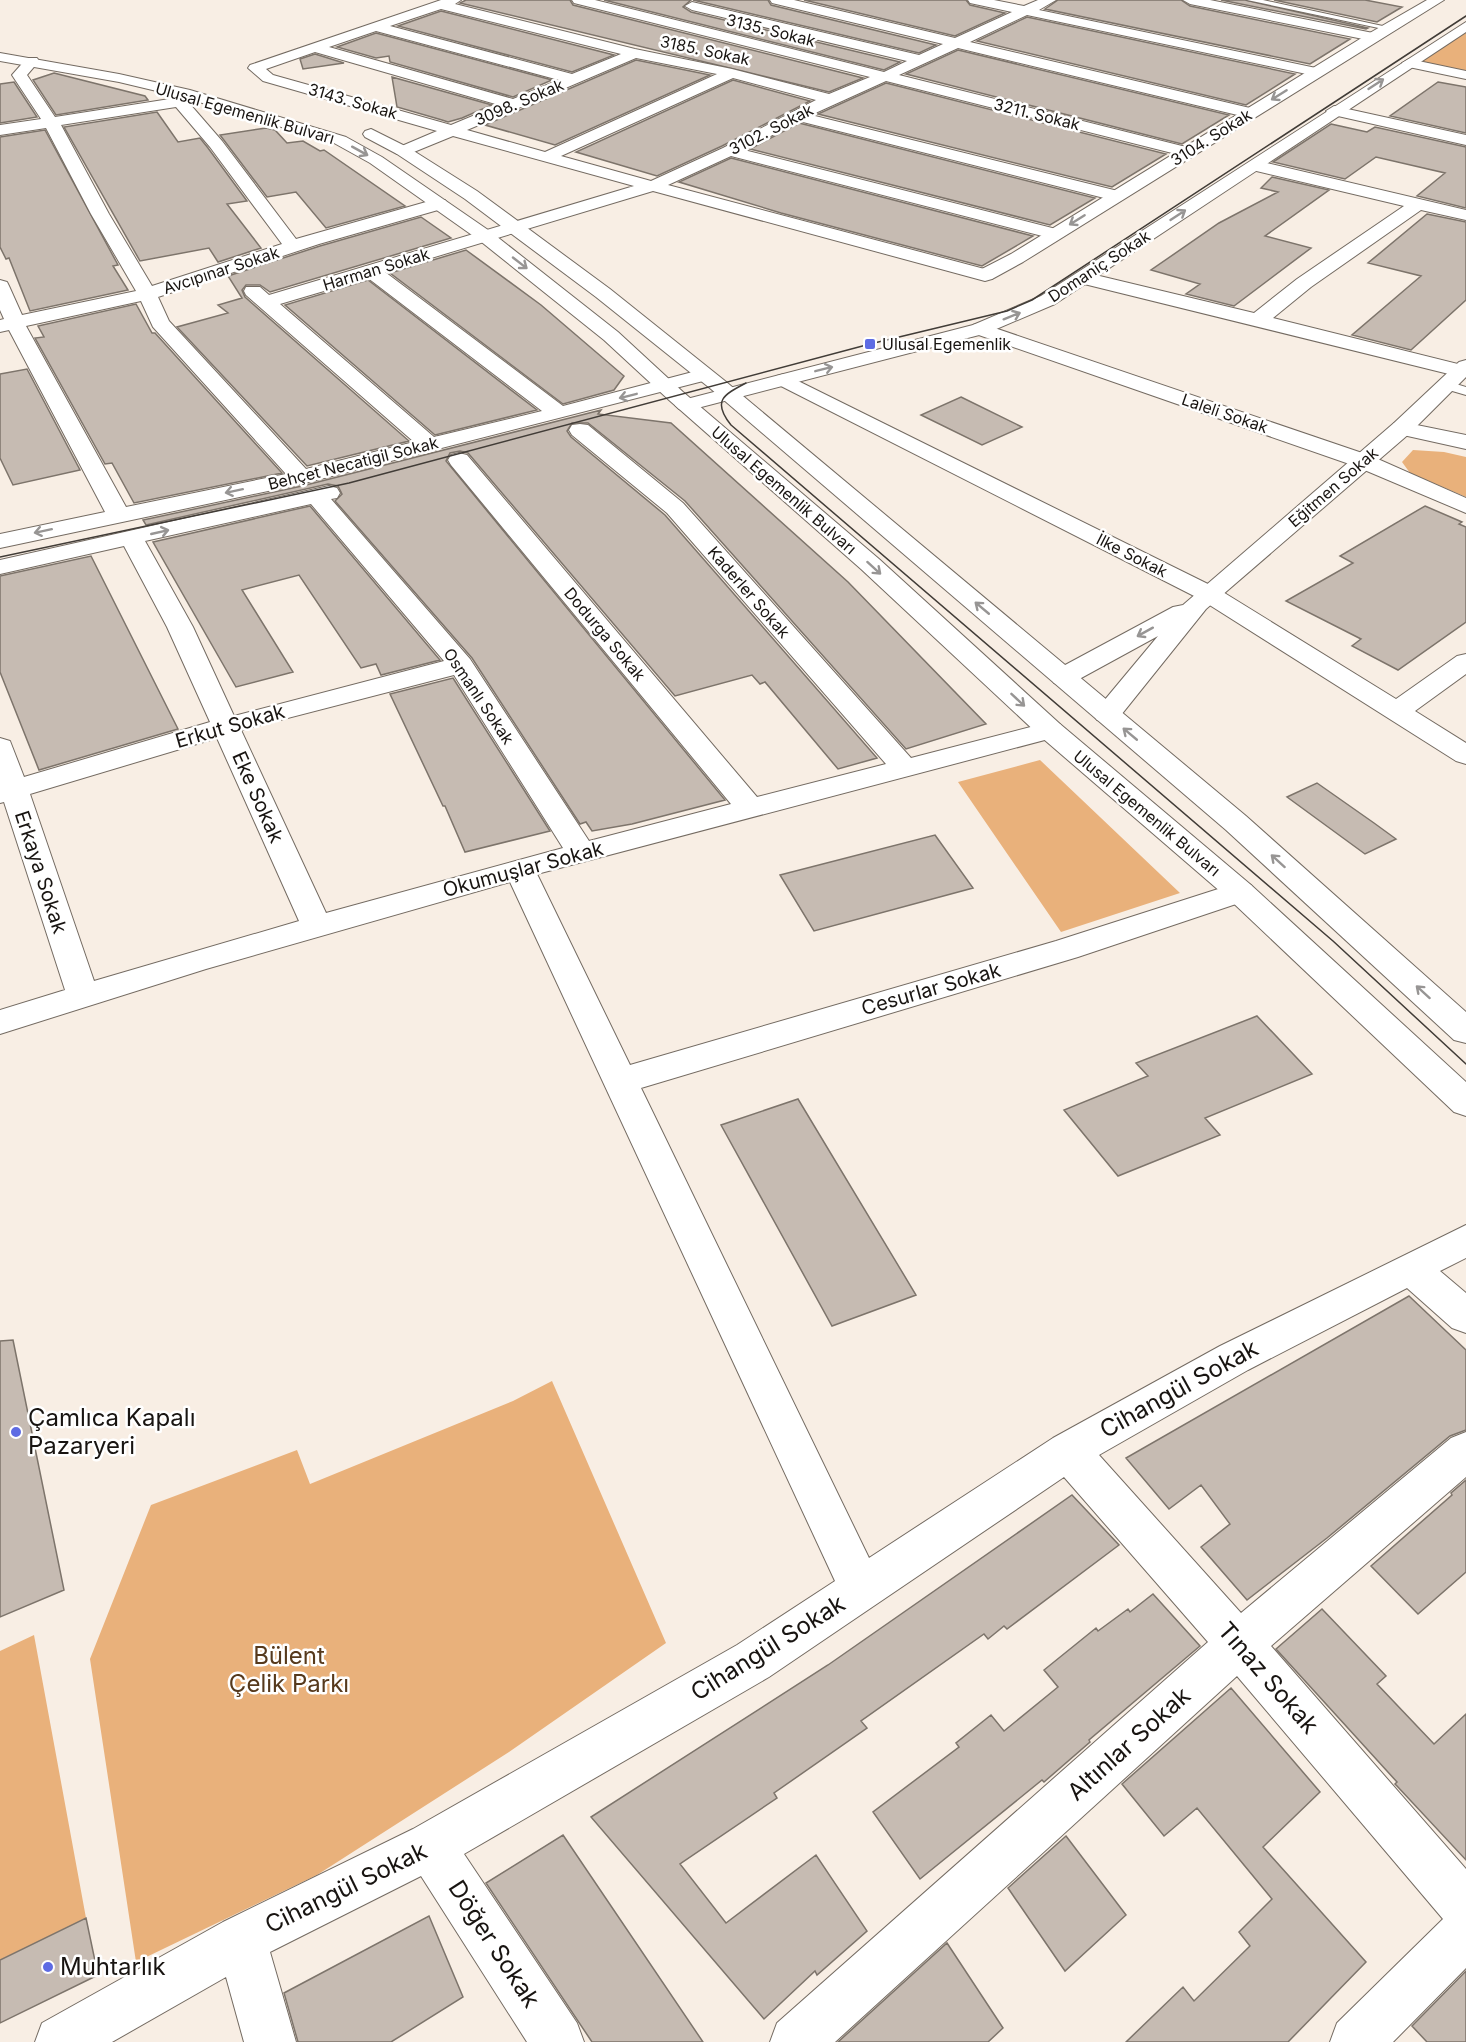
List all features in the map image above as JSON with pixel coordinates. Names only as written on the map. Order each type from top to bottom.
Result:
[{"type":"street","name":"3135. Sokak","points":[[579,0],[886,76]]},
{"type":"street","points":[[777,0],[1250,113]]},
{"type":"street","points":[[975,0],[1316,72]]},
{"type":"street","name":"3102. Sokak","points":[[485,236],[515,229],[653,186],[729,151],[830,99],[886,76],[1049,0]]},
{"type":"street","points":[[1190,0],[1373,36]]},
{"type":"street","name":"3104. Sokak","points":[[986,275],[1373,36],[1437,0]]},
{"type":"street","points":[[315,48],[447,2]]},
{"type":"street","name":"3185. Sokak","points":[[447,2],[572,38],[830,99]]},
{"type":"street","points":[[615,22],[668,3],[921,60]]},
{"type":"street","points":[[970,21],[993,26]]},
{"type":"street","name":"Domaniç Sokak","points":[[676,407],[980,329],[1048,300],[1466,26]]},
{"type":"street","points":[[376,27],[573,79]]},
{"type":"street","points":[[572,38],[593,30]]},
{"type":"street","name":"Ulusal Egemenlik Bulvarı","points":[[0,48],[109,63],[184,79],[302,110],[364,130],[403,151],[471,195],[603,293],[727,393],[1236,823],[1466,1031]]},
{"type":"street","points":[[315,48],[514,104]]},
{"type":"street","name":"3143. Sokak","points":[[315,48],[255,69],[268,78],[546,157],[986,275]]},
{"type":"street","name":"3098. Sokak","points":[[403,151],[635,53]]},
{"type":"street","name":"Ulusal Egemenlik Bulvarı","points":[[0,57],[119,78],[185,98],[309,129],[340,140],[376,160],[485,236],[611,336],[667,386],[676,407],[870,564],[1050,730],[1240,892],[1466,1103]]},
{"type":"street","name":"Osmanlı Sokak","points":[[32,61],[19,75],[51,122],[100,214],[147,294],[160,323],[309,487],[461,665],[581,852]]},
{"type":"street","points":[[1408,63],[1466,75]]},
{"type":"street","points":[[546,157],[732,74]]},
{"type":"street","name":"3211. Sokak","points":[[886,76],[1188,152]]},
{"type":"street","points":[[0,130],[185,98],[216,144],[292,246]]},
{"type":"street","points":[[1334,111],[1466,140]]},
{"type":"street","points":[[798,116],[1116,196]]},
{"type":"street","points":[[729,151],[1054,234]]},
{"type":"street","points":[[1254,165],[1466,215]]},
{"type":"street","name":"Avcıpınar Sokak","points":[[8,324],[147,294],[395,214],[439,204]]},
{"type":"street","points":[[1258,320],[1304,283],[1418,204]]},
{"type":"street","name":"Harman Sokak","points":[[267,302],[485,236]]},
{"type":"street","name":"Dodurga Sokak","points":[[224,269],[267,302],[442,456],[751,809]]},
{"type":"street","points":[[370,270],[559,413]]},
{"type":"street","points":[[1083,278],[1258,320],[1460,378]]},
{"type":"street","name":"Eke Sokak","points":[[0,286],[8,324],[180,627],[317,927]]},
{"type":"street","name":"Laleli Sokak","points":[[980,329],[1363,461],[1466,506]]},
{"type":"street","name":"Behçet Necatigil Sokak","points":[[309,487],[442,456],[559,413],[704,375]]},
{"type":"street","name":"Eğitmen Sokak","points":[[1107,714],[1203,599],[1460,378]]},
{"type":"street","name":"İlke Sokak","points":[[784,380],[1203,599],[1398,711],[1466,755]]},
{"type":"street","name":"Kaderler Sokak","points":[[442,456],[591,427],[675,508],[905,768]]},
{"type":"street","points":[[1402,428],[1466,442]]},
{"type":"street","points":[[0,567],[125,527],[309,487],[350,488]]},
{"type":"street","points":[[0,541],[125,527]]},
{"type":"street","name":"Eğitmen Sokak","points":[[1064,677],[1203,599]]},
{"type":"street","points":[[1398,711],[1466,662]]},
{"type":"street","name":"Erkut Sokak","points":[[7,792],[226,726],[461,665]]},
{"type":"street","name":"Okumuşlar Sokak","points":[[0,1022],[519,869],[1050,730]]},
{"type":"street","name":"Erkaya Sokak","points":[[0,747],[7,792],[82,996]]},
{"type":"street","points":[[519,869],[862,1590]]},
{"type":"street","name":"Cesurlar Sokak","points":[[620,1081],[1067,949],[1240,892]]},
{"type":"street","name":"Cihangül Sokak","points":[[61,2042],[241,1940],[430,1846],[753,1661],[1068,1451],[1234,1358],[1466,1240]]},
{"type":"street","points":[[1411,1269],[1466,1316]]},
{"type":"street","name":"Tınaz Sokak","points":[[1068,1451],[1239,1644],[1466,1907]]},
{"type":"street","name":"Altınlar Sokak","points":[[796,2042],[1239,1644],[1466,1451]]},
{"type":"street","name":"Döğer Sokak","points":[[430,1846],[558,2042]]},
{"type":"street","points":[[1356,2042],[1466,1932]]},
{"type":"street","points":[[241,1940],[270,2042]]},
{"type":"lane","points":[[1251,0],[1388,28]]},
{"type":"green space","points":[[1466,32],[1466,74],[1418,64],[1461,35]]},
{"type":"green space","points":[[1413,450],[1444,452],[1466,457],[1466,497],[1410,473],[1402,462]]},
{"type":"green space","points":[[1040,760],[1180,893],[1061,932],[958,782]]},
{"type":"green space","name":"Bülent Çelik Parkı","points":[[552,1381],[666,1643],[509,1752],[317,1875],[136,1962],[90,1659],[151,1505],[297,1450],[310,1484],[513,1401]]},
{"type":"green space","points":[[34,1635],[86,1918],[0,1960],[0,1651]]},
{"type":"building","points":[[466,0],[570,0],[573,5],[863,78],[829,92],[460,3]]},
{"type":"building","points":[[604,0],[691,0],[683,7],[691,12],[900,62],[884,70]]},
{"type":"building","points":[[693,0],[768,0],[771,5],[936,45],[919,53]]},
{"type":"building","points":[[804,0],[966,0],[970,5],[1005,13],[955,36]]},
{"type":"building","points":[[1058,0],[1181,0],[1190,6],[1350,39],[1310,64],[1045,9]]},
{"type":"building","points":[[1221,0],[1245,0],[1368,28],[1366,29]]},
{"type":"building","points":[[1274,0],[1365,0],[1402,7],[1377,22]]},
{"type":"building","points":[[441,11],[614,55],[572,72],[398,26]]},
{"type":"building","points":[[1027,17],[1295,74],[1246,105],[977,41]]},
{"type":"building","points":[[376,33],[552,80],[513,97],[390,62],[389,56],[376,58],[337,47]]},
{"type":"building","points":[[958,50],[1229,115],[1182,144],[906,74]]},
{"type":"building","points":[[315,54],[344,63],[303,69],[300,59]]},
{"type":"building","points":[[636,60],[710,75],[555,145],[485,125]]},
{"type":"building","points":[[54,73],[145,96],[148,100],[56,115],[33,80]]},
{"type":"building","points":[[392,77],[492,105],[448,122],[397,107]]},
{"type":"building","points":[[733,80],[810,101],[657,176],[576,152]]},
{"type":"building","points":[[14,82],[37,117],[0,123],[0,84]]},
{"type":"building","points":[[1438,82],[1466,87],[1466,133],[1390,116]]},
{"type":"building","points":[[886,83],[1166,154],[1112,187],[818,114]]},
{"type":"building","points":[[157,112],[178,142],[200,138],[208,148],[247,201],[227,204],[261,248],[218,262],[209,248],[140,261],[64,127]]},
{"type":"building","points":[[799,123],[1095,198],[1050,225],[750,149]]},
{"type":"building","points":[[1331,124],[1367,132],[1375,127],[1466,147],[1466,208],[1417,196],[1445,173],[1376,157],[1345,179],[1273,162]]},
{"type":"building","points":[[266,128],[275,130],[287,143],[303,141],[320,151],[324,150],[405,206],[326,228],[296,192],[267,197],[220,135]]},
{"type":"building","points":[[45,130],[118,265],[113,266],[128,290],[30,311],[9,258],[6,259],[0,247],[0,137]]},
{"type":"building","points":[[731,158],[1033,236],[982,266],[781,213],[679,182]]},
{"type":"building","points":[[1272,177],[1329,190],[1265,236],[1311,248],[1234,306],[1186,294],[1200,284],[1151,270],[1219,223],[1278,192],[1261,188]]},
{"type":"building","points":[[1427,214],[1466,222],[1466,300],[1411,350],[1352,335],[1421,276],[1368,263]]},
{"type":"building","points":[[421,217],[451,238],[270,292],[260,285],[246,285],[242,290],[245,297],[409,441],[307,466],[177,327],[228,313],[218,305],[242,298],[228,276]]},
{"type":"building","points":[[466,250],[541,305],[624,376],[614,390],[563,404],[390,273]]},
{"type":"building","points":[[368,280],[537,410],[435,435],[285,305]]},
{"type":"building","points":[[136,304],[152,333],[155,333],[282,473],[134,503],[112,463],[105,464],[35,338],[44,337],[38,326]]},
{"type":"building","points":[[27,369],[80,470],[13,485],[0,458],[0,374]]},
{"type":"building","points":[[961,397],[1022,427],[982,445],[921,415]]},
{"type":"building","points":[[601,410],[598,414],[671,423],[848,582],[986,724],[906,749],[685,501],[588,423],[572,423],[567,431],[571,437],[665,515],[877,758],[838,769],[765,682],[760,684],[752,675],[675,696],[468,453],[460,451],[450,453],[446,461],[725,800],[632,824],[592,831],[586,822],[580,824],[472,658],[335,501],[342,494],[338,486],[328,484],[146,525],[143,520],[302,486]]},
{"type":"building","points":[[310,506],[440,660],[381,675],[376,664],[361,668],[299,575],[242,590],[293,672],[236,687],[153,542]]},
{"type":"building","points":[[1425,506],[1462,522],[1459,524],[1466,527],[1466,622],[1398,670],[1352,646],[1361,639],[1286,601],[1353,563],[1340,556]]},
{"type":"building","points":[[91,556],[178,729],[39,770],[0,672],[0,576]]},
{"type":"building","points":[[453,678],[550,831],[465,852],[390,694]]},
{"type":"building","points":[[1317,783],[1396,839],[1365,854],[1287,797]]},
{"type":"building","points":[[935,835],[973,888],[814,931],[780,875]]},
{"type":"building","points":[[1257,1016],[1312,1074],[1205,1118],[1220,1135],[1118,1176],[1064,1110],[1148,1076],[1136,1063]]},
{"type":"building","points":[[798,1099],[916,1295],[832,1326],[721,1125]]},
{"type":"building","points":[[1409,1296],[1466,1350],[1466,1430],[1450,1436],[1327,1538],[1247,1600],[1201,1547],[1230,1524],[1201,1485],[1169,1509],[1126,1458]]},
{"type":"building","name":"Çamlıca Kapalı Pazaryeri","points":[[13,1340],[64,1590],[0,1617],[0,1341]]},
{"type":"building","points":[[1466,1480],[1466,1572],[1418,1614],[1371,1566]]},
{"type":"building","points":[[1072,1495],[1119,1545],[1007,1629],[1004,1626],[988,1639],[984,1634],[861,1721],[867,1728],[774,1793],[777,1798],[680,1864],[726,1923],[816,1855],[867,1931],[817,1975],[815,1971],[764,2019],[591,1817],[828,1665]]},
{"type":"building","points":[[1153,1594],[1200,1646],[1089,1740],[1090,1742],[1044,1782],[1042,1780],[920,1879],[873,1812],[959,1747],[956,1743],[991,1715],[1004,1731],[1058,1687],[1044,1670],[1096,1628],[1098,1631],[1128,1609],[1130,1612]]},
{"type":"building","points":[[1322,1609],[1386,1676],[1377,1684],[1434,1744],[1466,1714],[1466,1860],[1395,1784],[1397,1782],[1276,1649]]},
{"type":"building","points":[[1231,1688],[1320,1792],[1263,1847],[1366,1962],[1288,2042],[1126,2042],[1183,1987],[1194,2001],[1250,1946],[1239,1932],[1272,1899],[1197,1808],[1164,1836],[1122,1784]]},
{"type":"building","points":[[563,1835],[703,2042],[592,2042],[486,1883]]},
{"type":"building","points":[[1066,1836],[1126,1915],[1065,1971],[1008,1888]]},
{"type":"building","points":[[429,1916],[463,1997],[391,2042],[298,2042],[284,1993]]},
{"type":"building","name":"Muhtarlık","points":[[86,1918],[98,1975],[0,2023],[0,1960]]},
{"type":"building","points":[[947,1943],[1003,2028],[988,2042],[838,2042]]},
{"type":"building","points":[[1466,1971],[1466,2042],[1427,2042],[1412,2026]]},
{"type":"tram line","points":[[0,557],[349,483],[870,344],[1007,311],[1032,300],[1466,16]]},
{"type":"tram line","points":[[746,383],[726,395],[721,404],[725,417],[731,425],[1333,941],[1466,1064]]},
{"type":"place","name":"Ulusal Egemenlik","points":[[870,344]]},
{"type":"place","name":"Çamlıca Kapalı Pazaryeri","points":[[16,1432]]},
{"type":"place","name":"Muhtarlık","points":[[48,1967]]}]
